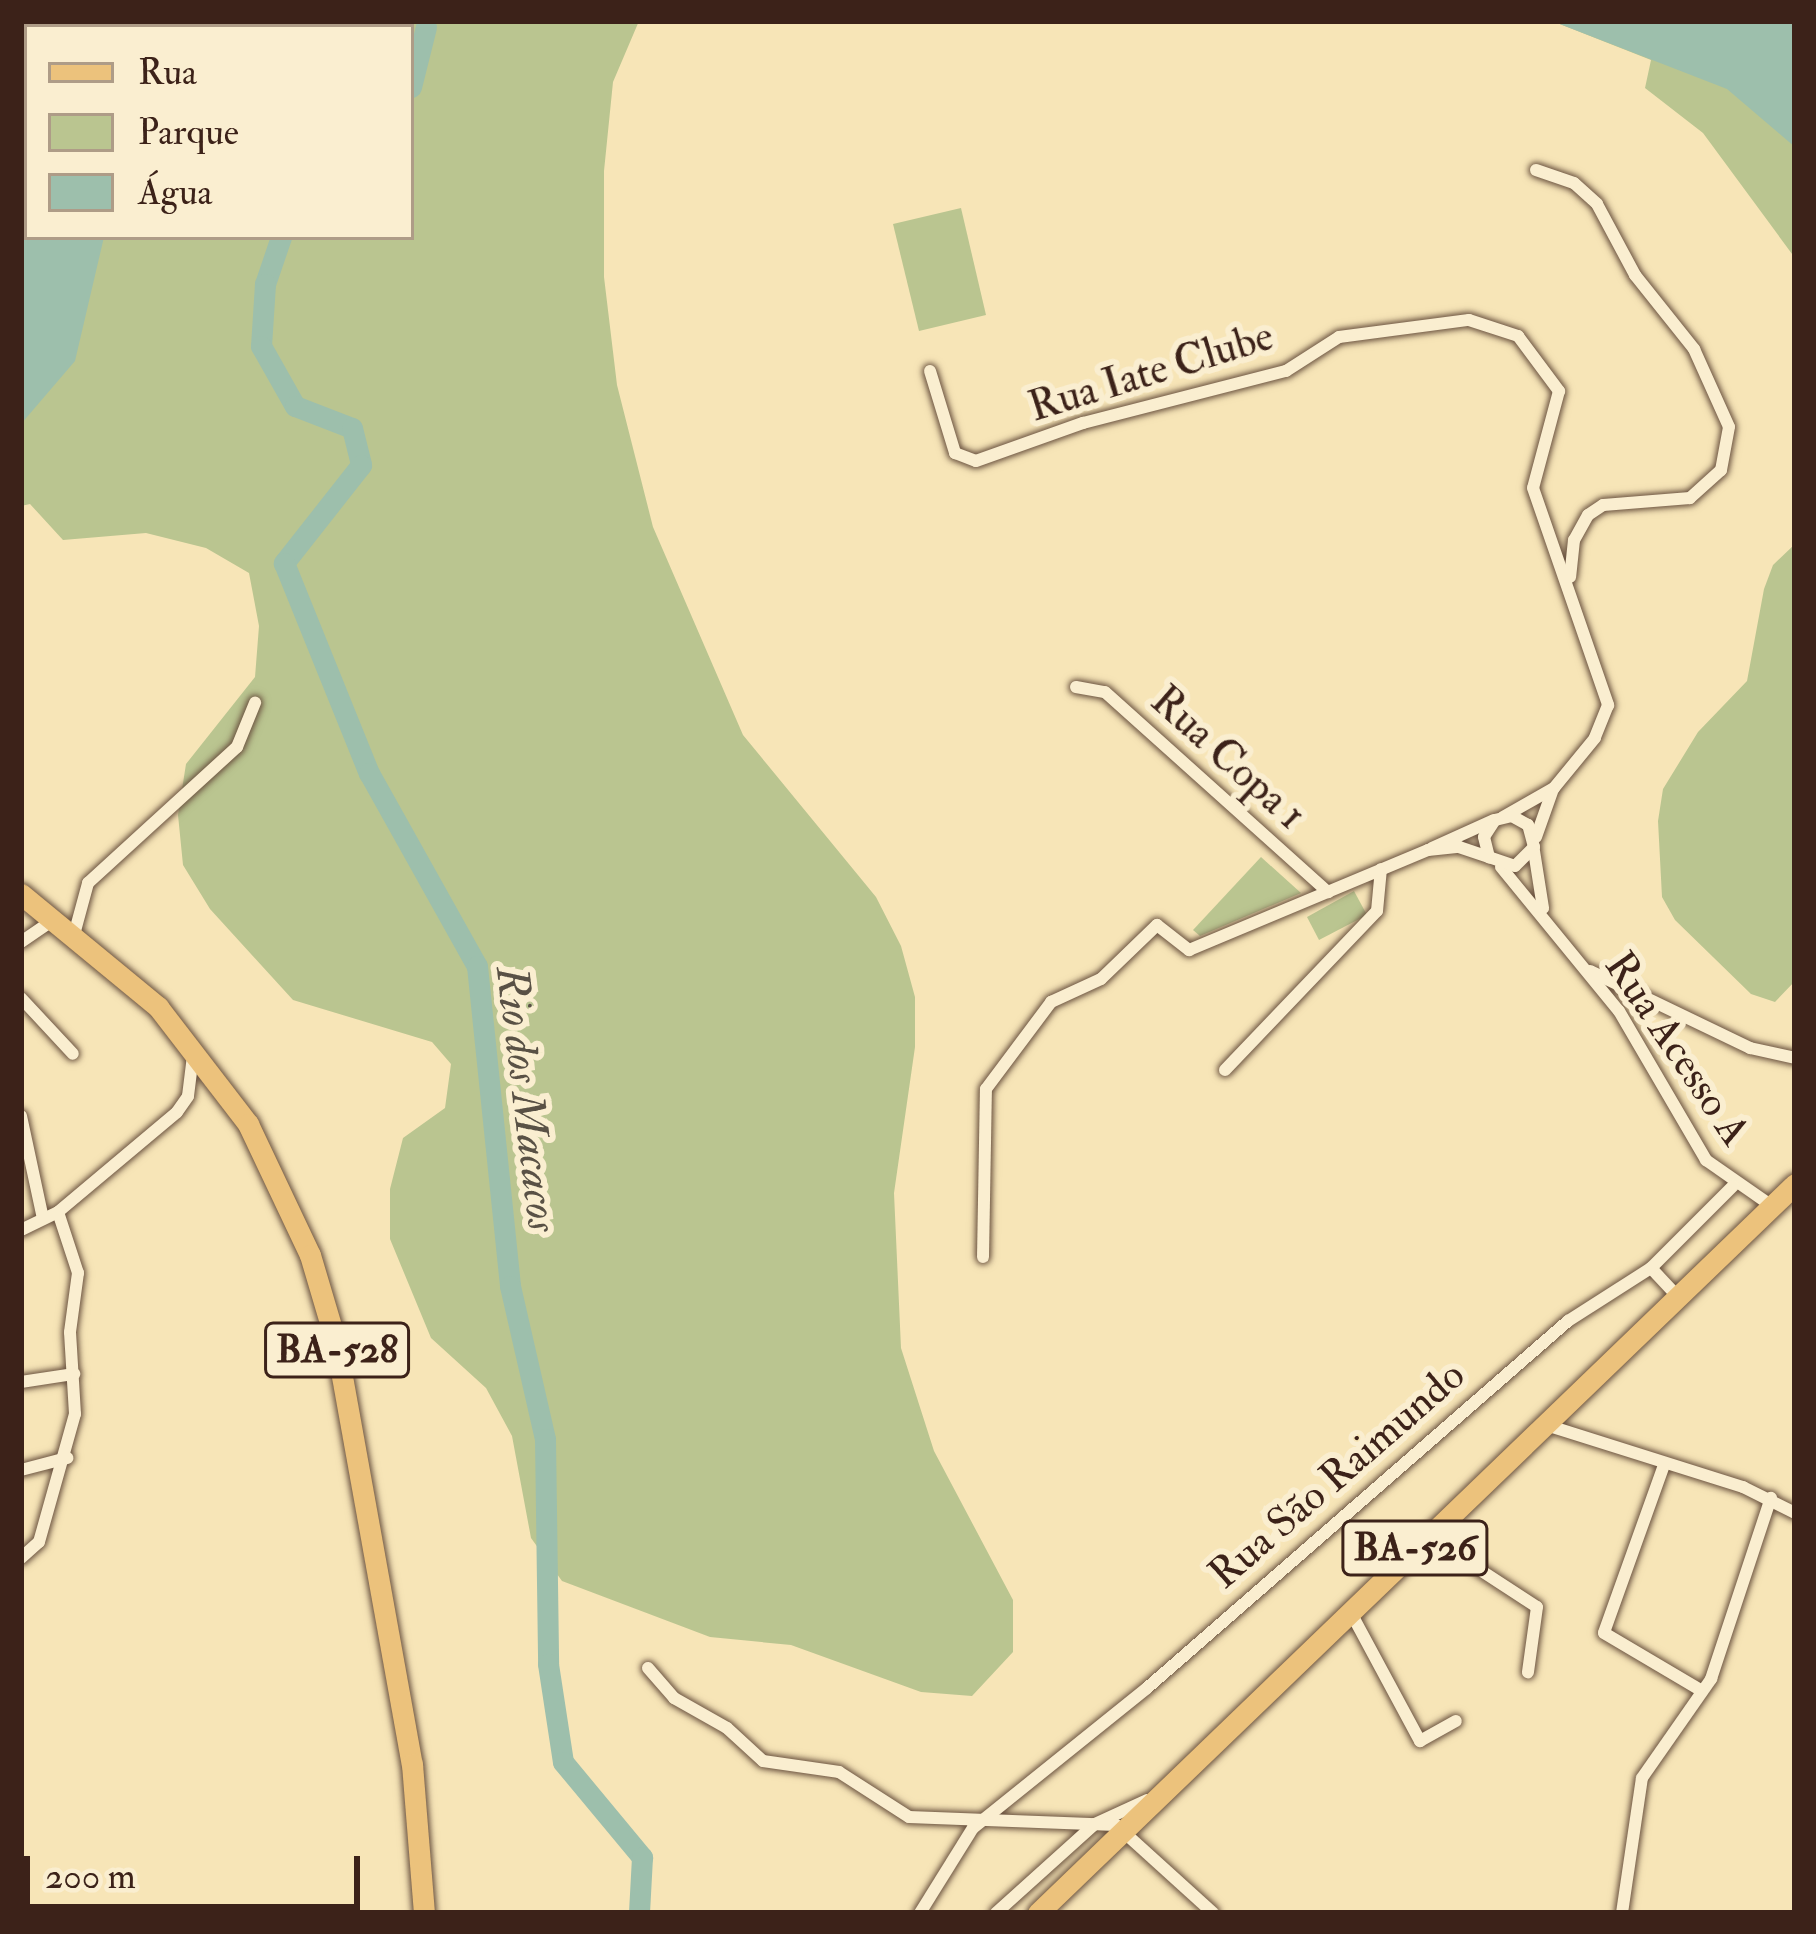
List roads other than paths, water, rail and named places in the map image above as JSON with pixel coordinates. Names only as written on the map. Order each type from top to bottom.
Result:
[{"type":"main road","name":"BA-528","points":[[21,894],[66,924],[158,1007],[248,1124],[280,1183],[327,1306],[412,1763],[424,1913]]},
{"type":"main road","name":"BA-526","points":[[1038,1913],[1795,1184]]},
{"type":"street","points":[[1536,170],[1574,183],[1598,203],[1635,275],[1702,362],[1729,428],[1721,470],[1698,493],[1681,502],[1603,505],[1588,515],[1574,540],[1569,585]]},
{"type":"street","name":"Rua Iate Clube","points":[[930,371],[955,453],[976,461],[1286,371],[1339,337],[1451,321],[1498,324],[1529,348],[1559,391],[1533,488],[1608,705],[1594,738],[1554,788]]},
{"type":"street","name":"Rua Copa 1","points":[[1076,687],[1105,692],[1328,892]]},
{"type":"street","points":[[21,942],[66,924],[88,883],[237,747],[255,703]]},
{"type":"street","points":[[983,1257],[989,1082],[1051,1002],[1100,979],[1157,925],[1189,950],[1428,850],[1451,833],[1499,819],[1554,788]]},
{"type":"street","points":[[1428,850],[1524,862],[1554,788]]},
{"type":"street","points":[[1499,819],[1528,825],[1534,844]]},
{"type":"street","points":[[1493,860],[1484,837],[1499,819]]},
{"type":"street","name":"Rua Acesso A","points":[[1534,844],[1543,909]]},
{"type":"street","name":"Rua Acesso A","points":[[1493,860],[1543,909],[1628,1027],[1706,1160],[1732,1186],[1772,1206]]},
{"type":"street","points":[[1225,1070],[1377,911],[1381,868]]},
{"type":"street","points":[[1584,968],[1750,1048],[1795,1058]]},
{"type":"street","points":[[21,998],[73,1054]]},
{"type":"street","points":[[21,1230],[58,1212],[177,1112],[188,1096],[193,1052]]},
{"type":"street","points":[[21,1116],[43,1219]]},
{"type":"street","name":"Rua São Raimundo","points":[[920,1913],[967,1834],[1568,1321],[1652,1268],[1732,1186]]},
{"type":"street","points":[[21,1558],[39,1541],[68,1458],[77,1257],[58,1212]]},
{"type":"street","points":[[1652,1268],[1677,1295]]},
{"type":"street","points":[[21,1382],[74,1374]]},
{"type":"street","points":[[1542,1424],[1771,1498],[1795,1513]]},
{"type":"street","points":[[21,1470],[68,1458]]},
{"type":"street","points":[[1664,1465],[1604,1634],[1702,1691]]},
{"type":"street","points":[[1622,1913],[1642,1778],[1702,1691],[1771,1498]]},
{"type":"street","points":[[1427,1536],[1537,1607],[1528,1672]]},
{"type":"street","points":[[1350,1611],[1420,1741],[1456,1720]]},
{"type":"street","points":[[648,1668],[674,1698],[741,1738],[763,1761],[839,1772],[909,1817],[1123,1829],[1214,1913]]},
{"type":"street","points":[[996,1913],[1095,1824],[1160,1796]]},
{"type":"water","points":[[21,21],[268,21],[24,24],[24,240],[103,240],[75,361],[21,424]]},
{"type":"water","points":[[1552,21],[1795,21],[1795,147],[1727,89]]},
{"type":"waterway","name":"Rio dos Macacos","points":[[414,75],[426,27]]},
{"type":"waterway","name":"Rio dos Macacos","points":[[280,240],[265,284],[261,346],[295,406],[352,428],[361,465],[284,563],[369,773],[477,966],[510,1286],[545,1439],[548,1664],[563,1762],[642,1857],[639,1913]]}]
